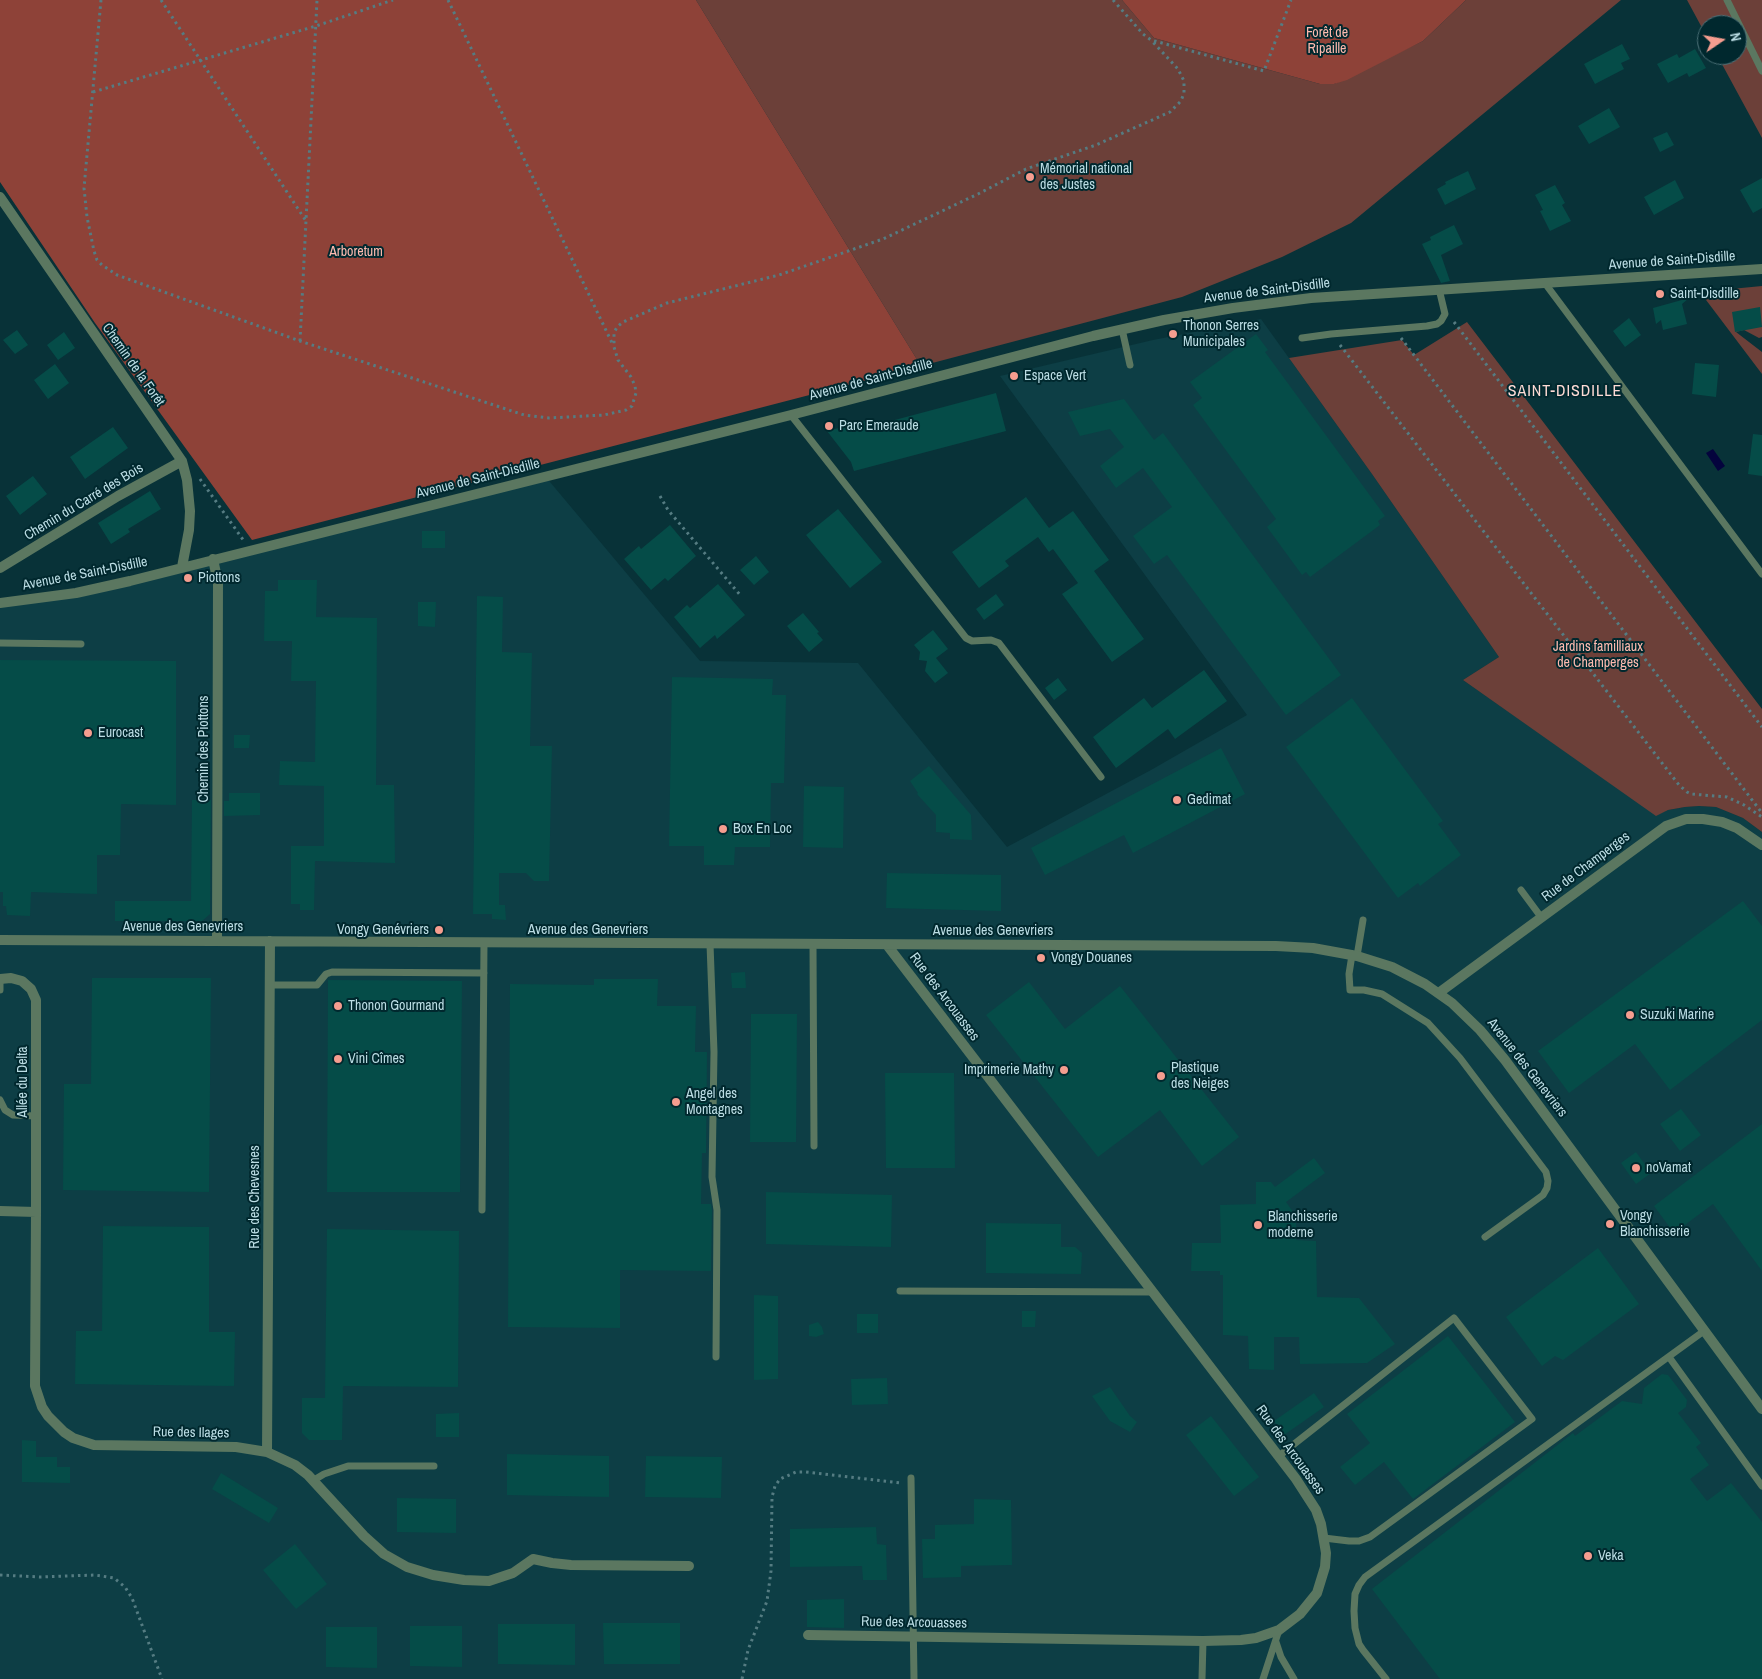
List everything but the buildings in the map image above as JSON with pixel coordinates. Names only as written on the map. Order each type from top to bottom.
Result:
[{"type":"street","name":"Chemin de la Forêt","points":[[0,197],[182,461],[187,480],[190,516],[182,567]]},
{"type":"street","name":"Avenue de Saint-Disdille","points":[[0,603],[76,593],[791,415],[1122,329],[1192,314],[1325,296],[1762,269]]},
{"type":"street","name":"Chemin du Carré des Bois","points":[[0,568],[118,496],[182,461]]},
{"type":"street","name":"Chemin des Piottons","points":[[213,559],[218,583],[217,941]]},
{"type":"street","name":"Rue de Champerges","points":[[1440,992],[1659,829],[1686,819],[1703,819],[1722,822],[1738,828],[1762,845]]},
{"type":"street","name":"Avenue des Genevriers","points":[[3,942],[270,941],[1276,946],[1313,948],[1354,955],[1392,967],[1440,992],[1467,1016],[1505,1060],[1762,1409]]},
{"type":"street","name":"Rue des Chevesnes","points":[[267,1452],[270,941]]},
{"type":"street","name":"Rue des Arcouasses","points":[[808,1636],[1242,1640],[1256,1638],[1279,1630],[1300,1614],[1317,1593],[1325,1567],[1324,1538],[1316,1510],[1279,1456],[887,945]]},
{"type":"street","name":"Allée du Delta","points":[[0,979],[10,978],[22,981],[31,989],[36,1000],[36,1212]]},
{"type":"street","points":[[0,1211],[36,1212]]},
{"type":"street","name":"Rue des Ilages","points":[[36,1212],[36,1386],[42,1407],[55,1425],[73,1438],[94,1445],[236,1447],[267,1452],[295,1465],[314,1480],[374,1545],[395,1561],[420,1572],[464,1580],[489,1581],[513,1573],[533,1559],[571,1565],[689,1566]]},
{"type":"lane","points":[[1727,0],[1762,71]]},
{"type":"lane","points":[[1544,282],[1762,574]]},
{"type":"lane","points":[[1302,338],[1432,325],[1444,318],[1444,308],[1439,289]]},
{"type":"lane","points":[[1122,329],[1130,365]]},
{"type":"lane","points":[[791,415],[963,636],[972,642],[991,640],[999,643],[1101,777]]},
{"type":"lane","points":[[0,643],[81,644]]},
{"type":"lane","points":[[1521,890],[1541,917]]},
{"type":"lane","points":[[1362,920],[1349,974],[1350,990],[1364,990],[1382,994],[1428,1023],[1460,1058],[1542,1164],[1546,1172],[1548,1181],[1543,1195],[1484,1237]]},
{"type":"lane","points":[[482,1210],[484,943]]},
{"type":"lane","points":[[710,944],[714,1052],[712,1177],[717,1210],[716,1357]]},
{"type":"lane","points":[[813,944],[814,1146]]},
{"type":"lane","points":[[270,985],[318,985],[326,974],[332,972],[484,974]]},
{"type":"lane","points":[[0,979],[0,990]]},
{"type":"lane","points":[[0,1100],[5,1110],[14,1115],[36,1116]]},
{"type":"lane","points":[[900,1291],[1152,1292]]},
{"type":"lane","points":[[1279,1456],[1454,1318],[1532,1419],[1370,1538],[1349,1541],[1324,1538]]},
{"type":"lane","points":[[1386,1679],[1363,1650],[1355,1628],[1356,1594],[1359,1585],[1365,1577],[1704,1331]]},
{"type":"lane","points":[[1669,1357],[1762,1486]]},
{"type":"lane","points":[[314,1480],[324,1474],[348,1466],[434,1466]]},
{"type":"lane","points":[[911,1482],[914,1679]]},
{"type":"lane","points":[[1263,1679],[1279,1630]]},
{"type":"lane","points":[[1202,1679],[1203,1641]]},
{"type":"lane","points":[[1276,1641],[1285,1665],[1294,1679]]},
{"type":"path","points":[[101,0],[84,188],[87,217],[94,251],[97,260],[106,269],[117,275],[300,341],[524,415],[549,418],[604,415],[626,410],[632,406],[636,393],[635,386],[631,377],[618,360],[614,347],[448,0]]},
{"type":"path","points":[[162,0],[306,222]]},
{"type":"path","points":[[300,341],[317,0]]},
{"type":"path","points":[[93,92],[316,26],[393,0]]},
{"type":"path","points":[[614,347],[614,334],[617,327],[623,322],[667,303],[779,275],[883,239],[1026,169],[1089,148],[1170,112],[1181,101],[1184,93],[1184,81],[1178,70],[1113,0]]},
{"type":"path","points":[[1151,40],[1264,71],[1291,0]]},
{"type":"path","points":[[1444,318],[1456,323],[1762,727]]},
{"type":"path","points":[[1393,328],[1762,815]]},
{"type":"path","points":[[1331,334],[1679,785],[1691,794],[1726,797],[1762,815]]},
{"type":"path","points":[[198,477],[250,549]]},
{"type":"path","points":[[660,496],[668,510],[741,596]]},
{"type":"path","points":[[742,1679],[748,1650],[767,1601],[771,1571],[772,1497],[775,1486],[780,1479],[796,1472],[806,1472],[911,1482]]},
{"type":"path","points":[[0,1575],[40,1577],[95,1575],[114,1578],[132,1598],[162,1679]]},
{"type":"shaded area","points":[[1261,319],[1372,474],[1499,657],[1463,680],[1656,815],[1668,810],[1685,807],[1716,807],[1743,818],[1762,832],[1762,1679],[0,1679],[0,603],[53,596],[545,476],[700,661],[858,663],[1007,847],[1151,770],[1247,715],[1000,376],[1153,340]]},
{"type":"shaded area","points":[[1713,449],[1725,466],[1718,471],[1706,453]]},
{"type":"green space","name":"Arboretum","points":[[0,0],[696,0],[921,366],[252,540],[95,323],[0,182]]},
{"type":"green space","points":[[696,0],[1122,0],[1154,38],[1320,84],[1334,84],[1423,41],[1466,0],[1621,0],[1351,223],[1282,257],[1182,297],[921,366]]},
{"type":"green space","name":"Forêt de Ripaille","points":[[1122,0],[1466,0],[1423,41],[1347,80],[1334,84],[1320,84],[1154,38]]},
{"type":"green space","points":[[1687,0],[1762,0],[1762,138],[1722,65],[1747,65],[1747,15],[1697,15],[1697,18]]},
{"type":"green space","points":[[1762,286],[1762,337],[1759,338],[1744,330],[1736,332],[1762,352],[1762,374],[1700,292]]},
{"type":"green space","name":"Jardins familliaux de Champerges","points":[[1467,322],[1762,709],[1762,832],[1743,818],[1716,807],[1685,807],[1668,810],[1656,816],[1463,680],[1499,657],[1289,358],[1402,340],[1414,355]]},
{"type":"place","name":"Mémorial national des Justes","points":[[1030,177]]},
{"type":"place","name":"Saint-Disdille","points":[[1660,294]]},
{"type":"place","name":"Thonon Serres Municipales","points":[[1173,334]]},
{"type":"place","name":"Espace Vert","points":[[1014,376]]},
{"type":"place","name":"Parc Emeraude","points":[[829,426]]},
{"type":"place","name":"Piottons","points":[[188,578]]},
{"type":"place","name":"Eurocast","points":[[88,733]]},
{"type":"place","name":"Gedimat","points":[[1177,800]]},
{"type":"place","name":"Box En Loc","points":[[723,829]]},
{"type":"place","name":"Vongy Genévriers","points":[[439,930]]},
{"type":"place","name":"Vongy Douanes","points":[[1041,958]]},
{"type":"place","name":"Thonon Gourmand","points":[[338,1006]]},
{"type":"place","name":"Suzuki Marine","points":[[1630,1015]]},
{"type":"place","name":"Vini Cîmes","points":[[338,1059]]},
{"type":"place","name":"Imprimerie Mathy","points":[[1064,1070]]},
{"type":"place","name":"Plastique des Neiges","points":[[1161,1076]]},
{"type":"place","name":"Angel des Montagnes","points":[[676,1102]]},
{"type":"place","name":"noVamat","points":[[1636,1168]]},
{"type":"place","name":"Vongy Blanchisserie","points":[[1610,1224]]},
{"type":"place","name":"Blanchisserie moderne","points":[[1258,1225]]},
{"type":"place","name":"Veka","points":[[1588,1556]]},
{"type":"district","name":"SAINT-DISDILLE","points":[[1565,392]]}]
